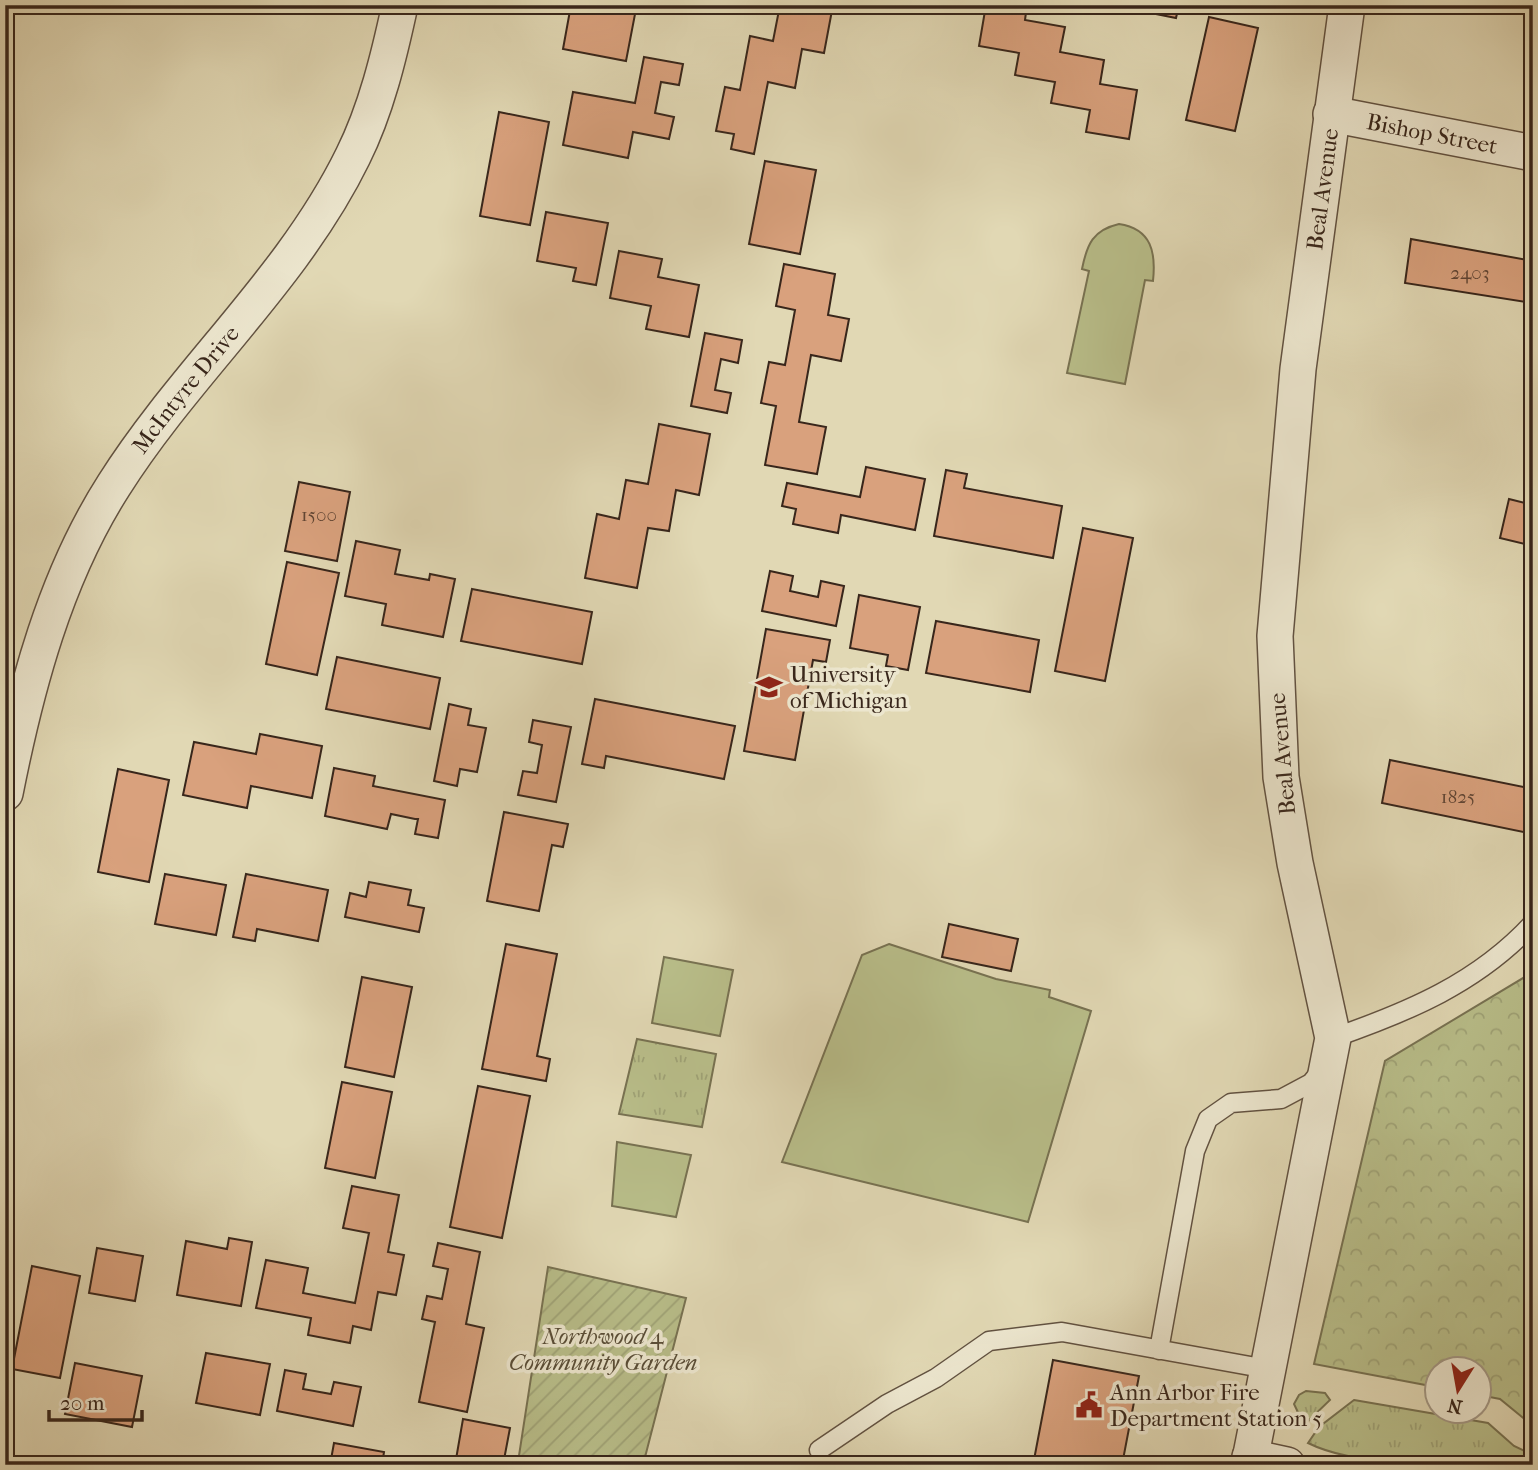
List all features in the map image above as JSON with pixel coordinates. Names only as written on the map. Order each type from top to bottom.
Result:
[{"type":"street","name":"McIntyre Drive","points":[[5,793],[30,682],[48,625],[77,555],[112,488],[158,419],[276,275],[326,205],[354,155],[375,102],[400,5]]},
{"type":"street","name":"Beal Avenue","points":[[1287,1465],[1249,1461],[1329,1050],[1281,777],[1275,636],[1297,382],[1347,5]]},
{"type":"street","name":"Bishop Street","points":[[1331,114],[1533,153]]},
{"type":"lane","points":[[1159,1350],[1195,1151],[1208,1119],[1231,1103],[1263,1103],[1298,1092],[1311,1083],[1329,1050],[1424,1004],[1470,978],[1533,923]]},
{"type":"lane","points":[[819,1450],[887,1404],[936,1378],[989,1340],[1062,1332],[1267,1369]]},
{"type":"green space","points":[[1119,224],[1139,231],[1145,237],[1150,244],[1154,261],[1153,281],[1145,280],[1125,384],[1067,373],[1089,271],[1082,269],[1086,252],[1097,234]]},
{"type":"green space","points":[[889,944],[996,979],[1050,990],[1049,997],[1091,1011],[1028,1222],[782,1162],[862,955]]},
{"type":"green space","points":[[664,957],[733,970],[720,1036],[652,1023]]},
{"type":"green space","points":[[1533,972],[1533,1426],[1500,1399],[1492,1397],[1492,1354],[1422,1354],[1422,1384],[1314,1364],[1385,1061]]},
{"type":"green space","points":[[637,1039],[716,1054],[702,1127],[619,1114]]},
{"type":"green space","points":[[617,1142],[691,1155],[676,1217],[612,1206]]},
{"type":"green space","name":"Northwood 4 Community Garden","points":[[548,1267],[686,1298],[643,1465],[518,1462]]},
{"type":"green space","points":[[1306,1391],[1325,1393],[1330,1400],[1304,1425],[1294,1404],[1299,1395]]},
{"type":"green space","points":[[1354,1400],[1422,1412],[1422,1424],[1489,1424],[1514,1446],[1533,1455],[1533,1465],[1417,1464],[1357,1458],[1308,1443],[1319,1427]]},
{"type":"building","points":[[517,5],[560,5],[558,13]]},
{"type":"building","points":[[571,5],[636,9],[626,61],[563,49]]},
{"type":"building","points":[[780,5],[833,5],[824,53],[802,49],[795,88],[768,82],[754,154],[731,149],[734,134],[716,131],[725,87],[740,90],[750,36],[773,41]]},
{"type":"building","points":[[986,5],[1027,5],[1025,20],[1065,27],[1060,52],[1104,60],[1100,84],[1137,90],[1129,139],[1086,132],[1090,110],[1051,103],[1055,82],[1015,75],[1019,53],[979,46]]},
{"type":"building","points":[[1132,5],[1179,5],[1176,18],[1131,9]]},
{"type":"building","points":[[1209,17],[1258,28],[1235,131],[1186,120]]},
{"type":"building","points":[[644,57],[683,64],[679,85],[661,82],[655,113],[674,117],[669,139],[633,132],[628,158],[563,145],[573,92],[635,103]]},
{"type":"building","points":[[499,112],[549,122],[530,225],[480,216]]},
{"type":"building","points":[[765,161],[816,170],[800,254],[749,244]]},
{"type":"building","points":[[546,212],[608,223],[596,285],[573,281],[576,268],[537,261]]},
{"type":"building","points":[[1411,239],[1533,261],[1533,303],[1405,283]]},
{"type":"building","points":[[619,251],[662,259],[658,277],[699,285],[689,337],[646,329],[651,306],[610,298]]},
{"type":"building","points":[[784,264],[835,274],[828,315],[849,319],[841,361],[811,355],[799,422],[826,427],[817,474],[765,465],[776,406],[761,403],[769,362],[785,365],[795,310],[776,306]]},
{"type":"building","points":[[705,333],[742,340],[738,363],[721,359],[715,390],[731,393],[727,413],[691,406]]},
{"type":"building","points":[[659,424],[710,434],[699,495],[676,490],[669,531],[648,528],[637,588],[585,578],[597,514],[619,519],[626,480],[648,484]]},
{"type":"building","points":[[866,467],[925,479],[915,530],[841,515],[838,533],[793,524],[796,509],[782,506],[787,483],[860,497]]},
{"type":"building","points":[[946,470],[967,474],[964,488],[1062,506],[1053,558],[934,536]]},
{"type":"building","points":[[299,482],[350,492],[337,561],[285,551]]},
{"type":"building","points":[[1509,499],[1533,505],[1533,546],[1500,538]]},
{"type":"building","points":[[1083,528],[1133,538],[1105,681],[1055,671]]},
{"type":"building","points":[[356,541],[400,550],[395,574],[429,580],[430,574],[455,579],[443,637],[382,625],[386,604],[345,596]]},
{"type":"building","points":[[287,562],[339,573],[317,675],[266,664]]},
{"type":"building","points":[[770,571],[793,576],[790,591],[813,596],[818,597],[821,581],[844,586],[836,626],[762,611]]},
{"type":"building","points":[[472,589],[592,612],[582,664],[461,641]]},
{"type":"building","points":[[859,595],[920,607],[908,670],[886,666],[888,655],[850,648]]},
{"type":"building","points":[[936,621],[1039,640],[1030,692],[926,673]]},
{"type":"building","points":[[766,629],[830,640],[826,662],[813,660],[795,760],[744,751]]},
{"type":"building","points":[[337,657],[440,678],[430,729],[326,709]]},
{"type":"building","points":[[595,699],[735,726],[724,779],[606,756],[604,768],[582,764]]},
{"type":"building","points":[[449,704],[471,709],[468,725],[486,728],[477,772],[460,769],[457,786],[434,781]]},
{"type":"building","points":[[533,720],[571,727],[556,802],[518,795],[523,771],[537,773],[542,745],[529,742]]},
{"type":"building","points":[[260,734],[322,746],[312,798],[251,786],[247,808],[183,795],[194,742],[256,754]]},
{"type":"building","points":[[1390,760],[1533,789],[1533,834],[1382,803]]},
{"type":"building","points":[[334,768],[375,776],[373,786],[445,800],[438,838],[415,834],[418,819],[391,814],[387,829],[325,816]]},
{"type":"building","points":[[118,769],[169,780],[149,882],[98,872]]},
{"type":"building","points":[[504,812],[568,824],[563,847],[552,845],[539,911],[487,901]]},
{"type":"building","points":[[165,874],[226,885],[216,935],[155,924]]},
{"type":"building","points":[[246,874],[328,890],[318,941],[257,929],[255,941],[233,937]]},
{"type":"building","points":[[369,882],[411,890],[408,905],[424,908],[419,932],[345,917],[350,893],[366,897]]},
{"type":"building","points":[[949,924],[1018,939],[1011,971],[942,957]]},
{"type":"building","points":[[506,944],[557,954],[537,1056],[550,1059],[546,1081],[482,1069]]},
{"type":"building","points":[[362,977],[412,987],[394,1077],[345,1067]]},
{"type":"building","points":[[342,1082],[392,1092],[375,1178],[325,1168]]},
{"type":"building","points":[[478,1086],[530,1096],[502,1238],[450,1227]]},
{"type":"building","points":[[352,1186],[399,1195],[388,1252],[404,1255],[396,1295],[378,1292],[371,1330],[353,1326],[350,1343],[308,1335],[311,1318],[256,1308],[266,1260],[308,1268],[303,1293],[355,1303],[369,1233],[343,1228]]},
{"type":"building","points":[[229,1238],[252,1242],[241,1306],[177,1295],[186,1241],[227,1249]]},
{"type":"building","points":[[438,1243],[480,1252],[466,1324],[484,1328],[467,1412],[419,1402],[435,1322],[422,1319],[427,1296],[442,1299],[448,1269],[433,1266]]},
{"type":"building","points":[[97,1248],[143,1256],[135,1301],[89,1293]]},
{"type":"building","points":[[32,1266],[80,1276],[60,1378],[12,1369]]},
{"type":"building","points":[[206,1353],[270,1364],[260,1415],[196,1403]]},
{"type":"building","name":"Ann Arbor Fire Department Station 5","points":[[1053,1360],[1139,1376],[1122,1465],[1033,1465]]},
{"type":"building","points":[[75,1363],[142,1376],[132,1427],[65,1414]]},
{"type":"building","points":[[285,1370],[306,1374],[303,1389],[331,1394],[334,1382],[361,1387],[353,1426],[277,1411]]},
{"type":"building","points":[[463,1419],[510,1428],[503,1465],[455,1465]]},
{"type":"building","points":[[334,1443],[384,1452],[382,1465],[330,1465]]},
{"type":"place","name":"University of Michigan","points":[[769,687]]},
{"type":"place","name":"Ann Arbor Fire Department Station 5","points":[[1089,1405]]}]
